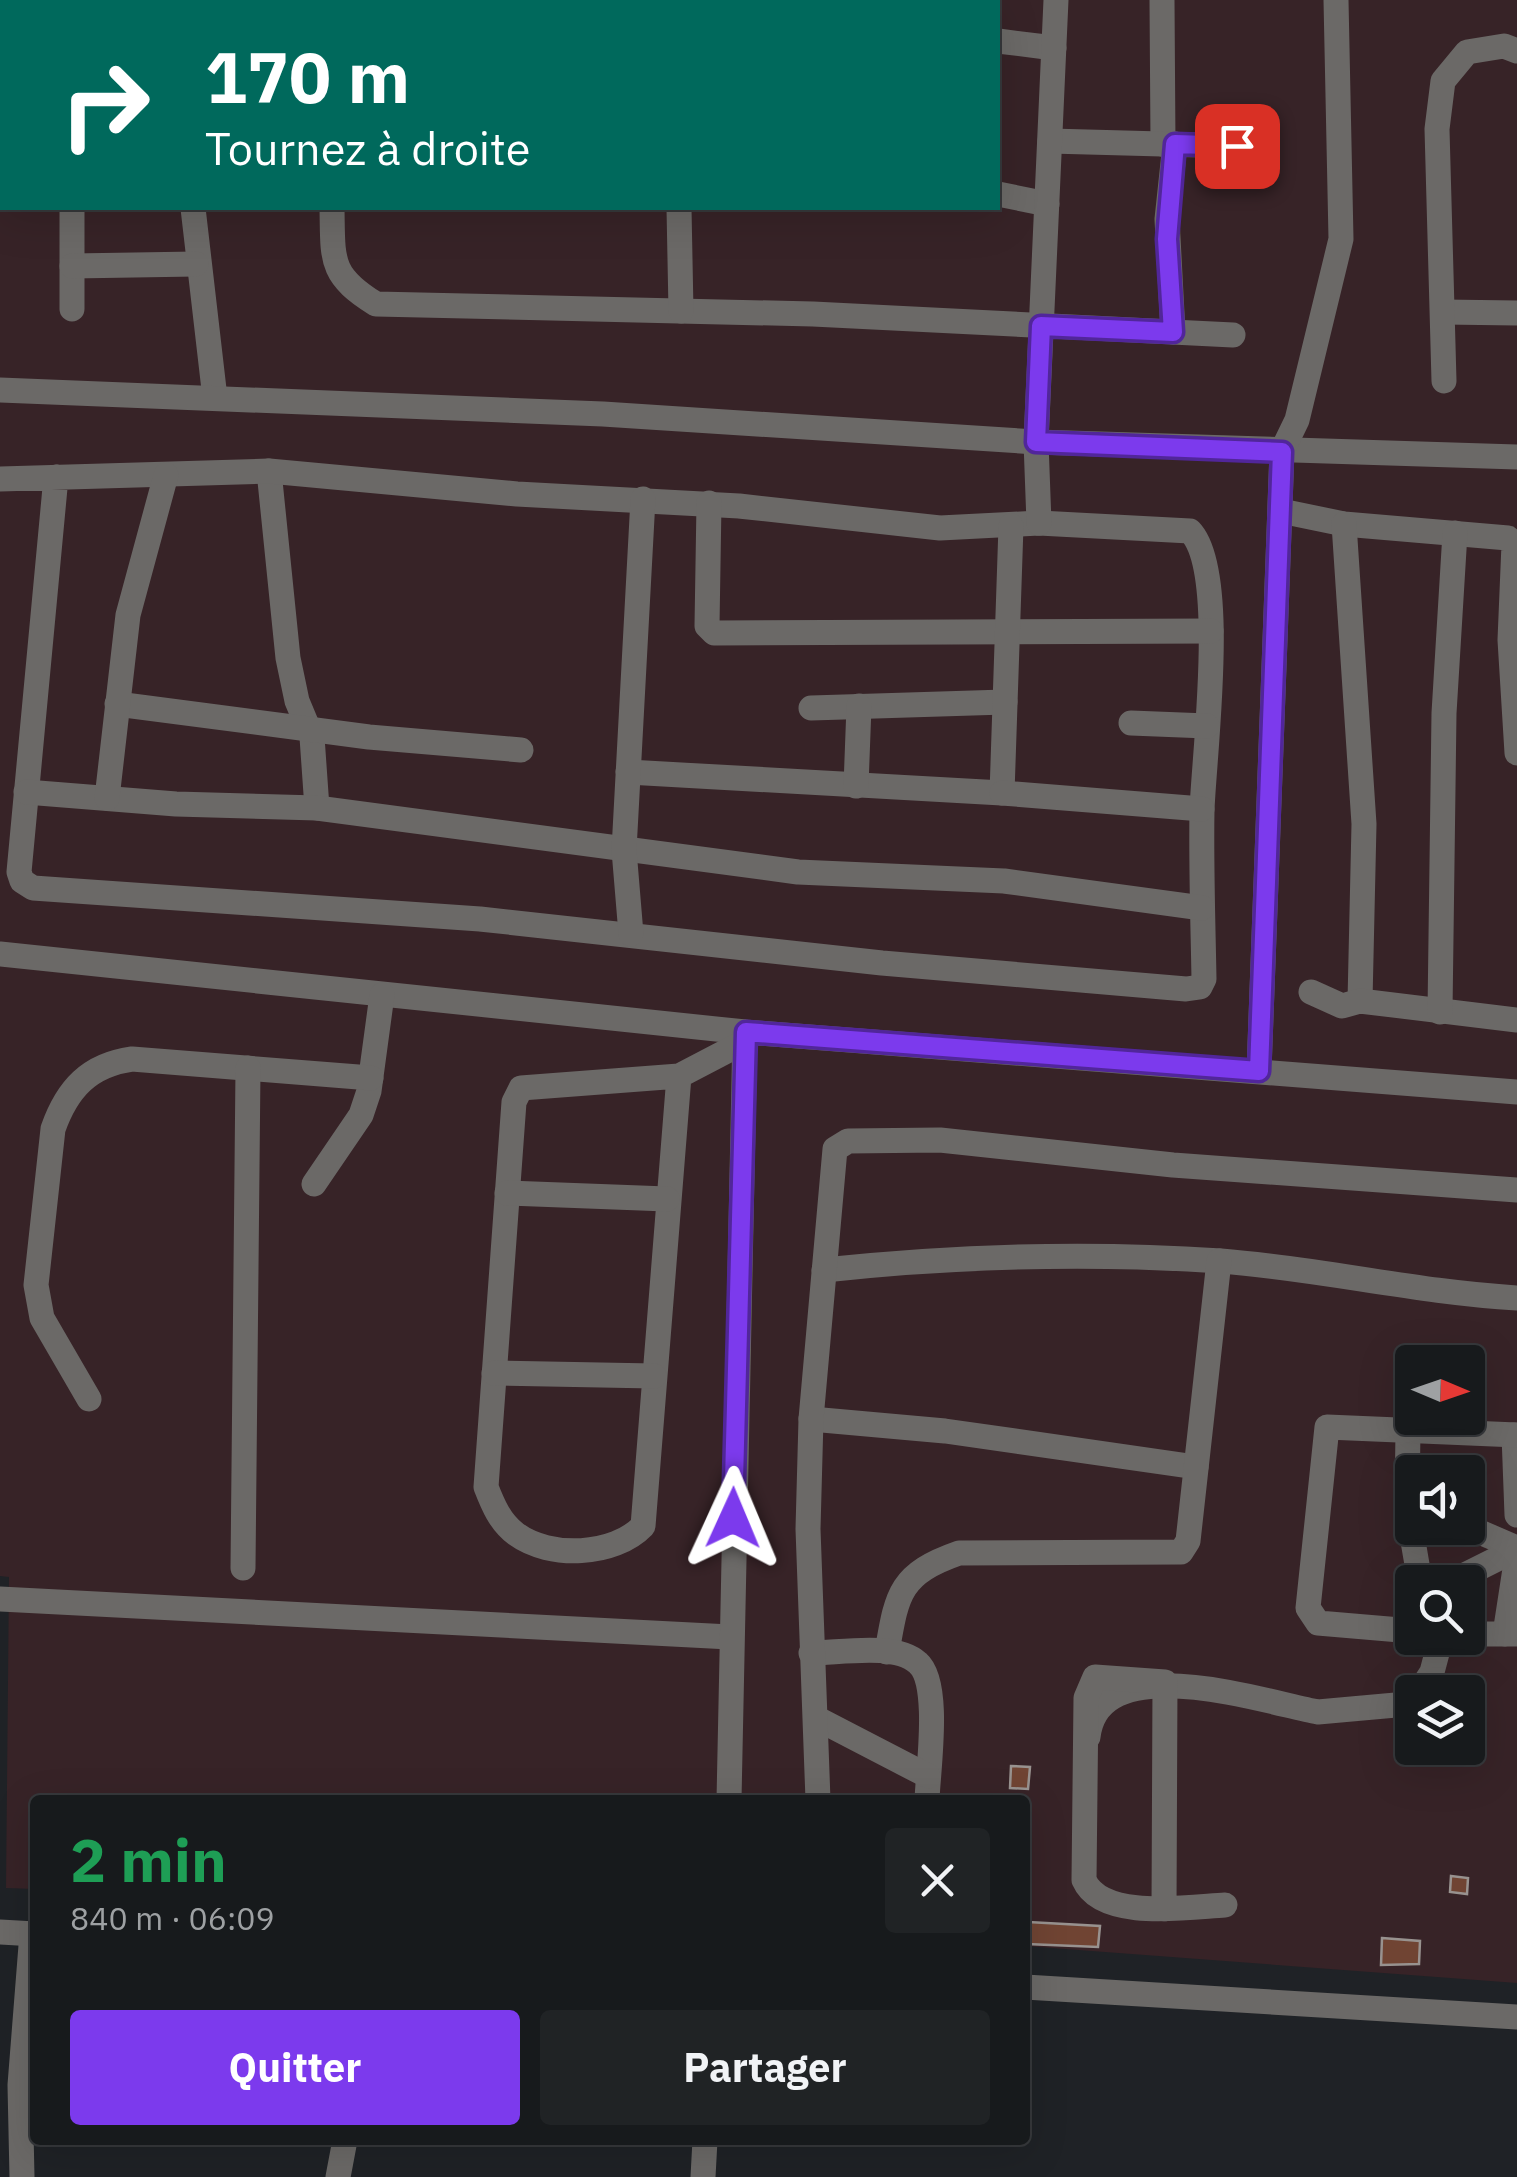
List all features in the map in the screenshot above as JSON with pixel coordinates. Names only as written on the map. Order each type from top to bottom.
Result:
[{"type":"street","points":[[1038,523],[1036,442],[1056,0]]},
{"type":"street","points":[[1162,0],[1173,332]]},
{"type":"street","points":[[1259,1071],[1282,452],[1297,420],[1340,240],[1336,0]]},
{"type":"street","points":[[1000,42],[1054,48]]},
{"type":"street","points":[[1444,381],[1437,130],[1443,81],[1467,52],[1504,46],[1517,51]]},
{"type":"street","points":[[1050,141],[1237,146]]},
{"type":"street","points":[[1000,194],[1047,204]]},
{"type":"street","points":[[72,210],[72,309]]},
{"type":"street","points":[[193,210],[196,264],[215,398]]},
{"type":"street","points":[[332,210],[333,256],[347,286],[376,304],[681,311],[1233,336]]},
{"type":"street","points":[[680,210],[681,311]]},
{"type":"street","points":[[72,266],[196,264]]},
{"type":"street","points":[[1443,312],[1517,313]]},
{"type":"street","points":[[0,390],[602,414],[1036,442],[1517,458]]},
{"type":"street","points":[[269,472],[288,658],[315,758],[317,808]]},
{"type":"street","points":[[0,479],[56,477],[269,472],[517,494],[709,503],[940,528],[1038,523],[1190,531],[1197,538],[1203,562],[1211,631],[1202,809],[1204,979],[1200,987],[1186,989],[882,963],[480,919],[33,888],[22,881],[20,872],[56,477]]},
{"type":"street","points":[[107,798],[131,598],[166,475]]},
{"type":"street","points":[[631,934],[624,850],[643,499]]},
{"type":"street","points":[[709,503],[708,626],[714,633],[1211,631]]},
{"type":"street","points":[[1281,512],[1344,524],[1502,535],[1514,544],[1510,640],[1517,753]]},
{"type":"street","points":[[1344,524],[1364,824],[1360,1001]]},
{"type":"street","points":[[1002,793],[1010,526]]},
{"type":"street","points":[[1440,1012],[1444,713],[1454,534]]},
{"type":"street","points":[[811,708],[1005,702]]},
{"type":"street","points":[[117,704],[521,750]]},
{"type":"street","points":[[856,786],[860,706]]},
{"type":"street","points":[[1131,723],[1207,726]]},
{"type":"street","points":[[628,772],[756,776],[1202,809]]},
{"type":"street","points":[[26,792],[317,808],[798,872],[1004,881],[1202,908]]},
{"type":"street","points":[[0,954],[746,1036],[1517,1092]]},
{"type":"street","points":[[1310,992],[1342,1006],[1360,1001],[1517,1020]]},
{"type":"street","points":[[314,1184],[361,1115],[371,1078],[382,995]]},
{"type":"street","points":[[678,1076],[644,1526],[632,1538],[609,1546],[569,1552],[518,1535],[496,1514],[486,1487],[514,1102],[522,1088],[678,1076],[746,1036]]},
{"type":"street","points":[[729,1795],[746,1036]]},
{"type":"street","points":[[89,1399],[50,1335],[36,1285],[45,1176],[61,1106],[95,1069],[114,1062],[371,1078]]},
{"type":"street","points":[[242,1568],[248,1068]]},
{"type":"street","points":[[818,1795],[818,1719],[811,1653],[811,1419],[835,1149],[848,1141],[940,1140],[1193,1166],[1517,1190]]},
{"type":"street","points":[[508,1193],[667,1199]]},
{"type":"street","points":[[824,1270],[998,1258],[1218,1261],[1433,1292],[1517,1298]]},
{"type":"street","points":[[887,1652],[896,1600],[908,1580],[926,1565],[959,1553],[1181,1552],[1188,1540],[1218,1261]]},
{"type":"street","points":[[494,1373],[654,1376]]},
{"type":"street","points":[[811,1419],[944,1431],[1196,1467]]},
{"type":"street","points":[[1395,1429],[1327,1427],[1308,1608],[1318,1623],[1395,1630]]},
{"type":"street","points":[[1485,1433],[1516,1435],[1517,1515]]},
{"type":"street","points":[[1485,1535],[1517,1551]]},
{"type":"street","points":[[1485,1566],[1517,1551]]},
{"type":"street","points":[[1485,1634],[1511,1634],[1517,1551]]},
{"type":"street","points":[[0,1600],[730,1637]]},
{"type":"street","points":[[811,1653],[887,1652],[917,1661],[928,1676],[927,1788]]},
{"type":"street","points":[[1226,1905],[1164,1909],[1120,1898],[1093,1880],[1077,1846],[1090,1726],[1104,1706],[1127,1690],[1165,1682],[1318,1712],[1344,1713],[1395,1706]]},
{"type":"street","points":[[1164,1909],[1165,1682]]},
{"type":"street","points":[[818,1719],[927,1788]]},
{"type":"street","points":[[0,1932],[30,1934]]},
{"type":"street","points":[[22,2177],[20,2086],[30,1977]]},
{"type":"street","points":[[1030,1987],[1517,2017]]},
{"type":"street","points":[[338,2177],[344,2145]]},
{"type":"street","points":[[703,2177],[705,2145]]},
{"type":"shaded area","points":[[1000,0],[1517,0],[1517,1983],[1030,1946],[1030,1795],[30,1795],[30,1889],[6,1888],[9,1577],[0,1576],[0,210],[1000,210]]},
{"type":"building","points":[[1011,1766],[1030,1767],[1028,1789],[1010,1788]]},
{"type":"building","points":[[1451,1876],[1468,1878],[1467,1894],[1450,1892]]},
{"type":"building","points":[[1030,1922],[1100,1926],[1098,1947],[1030,1944]]},
{"type":"building","points":[[1382,1938],[1420,1941],[1419,1964],[1381,1965]]},
{"type":"route","points":[[733,1518],[746,1032],[1259,1071],[1282,452],[1036,442],[1041,326],[1173,332],[1167,239],[1175,144],[1237,146]]}]
